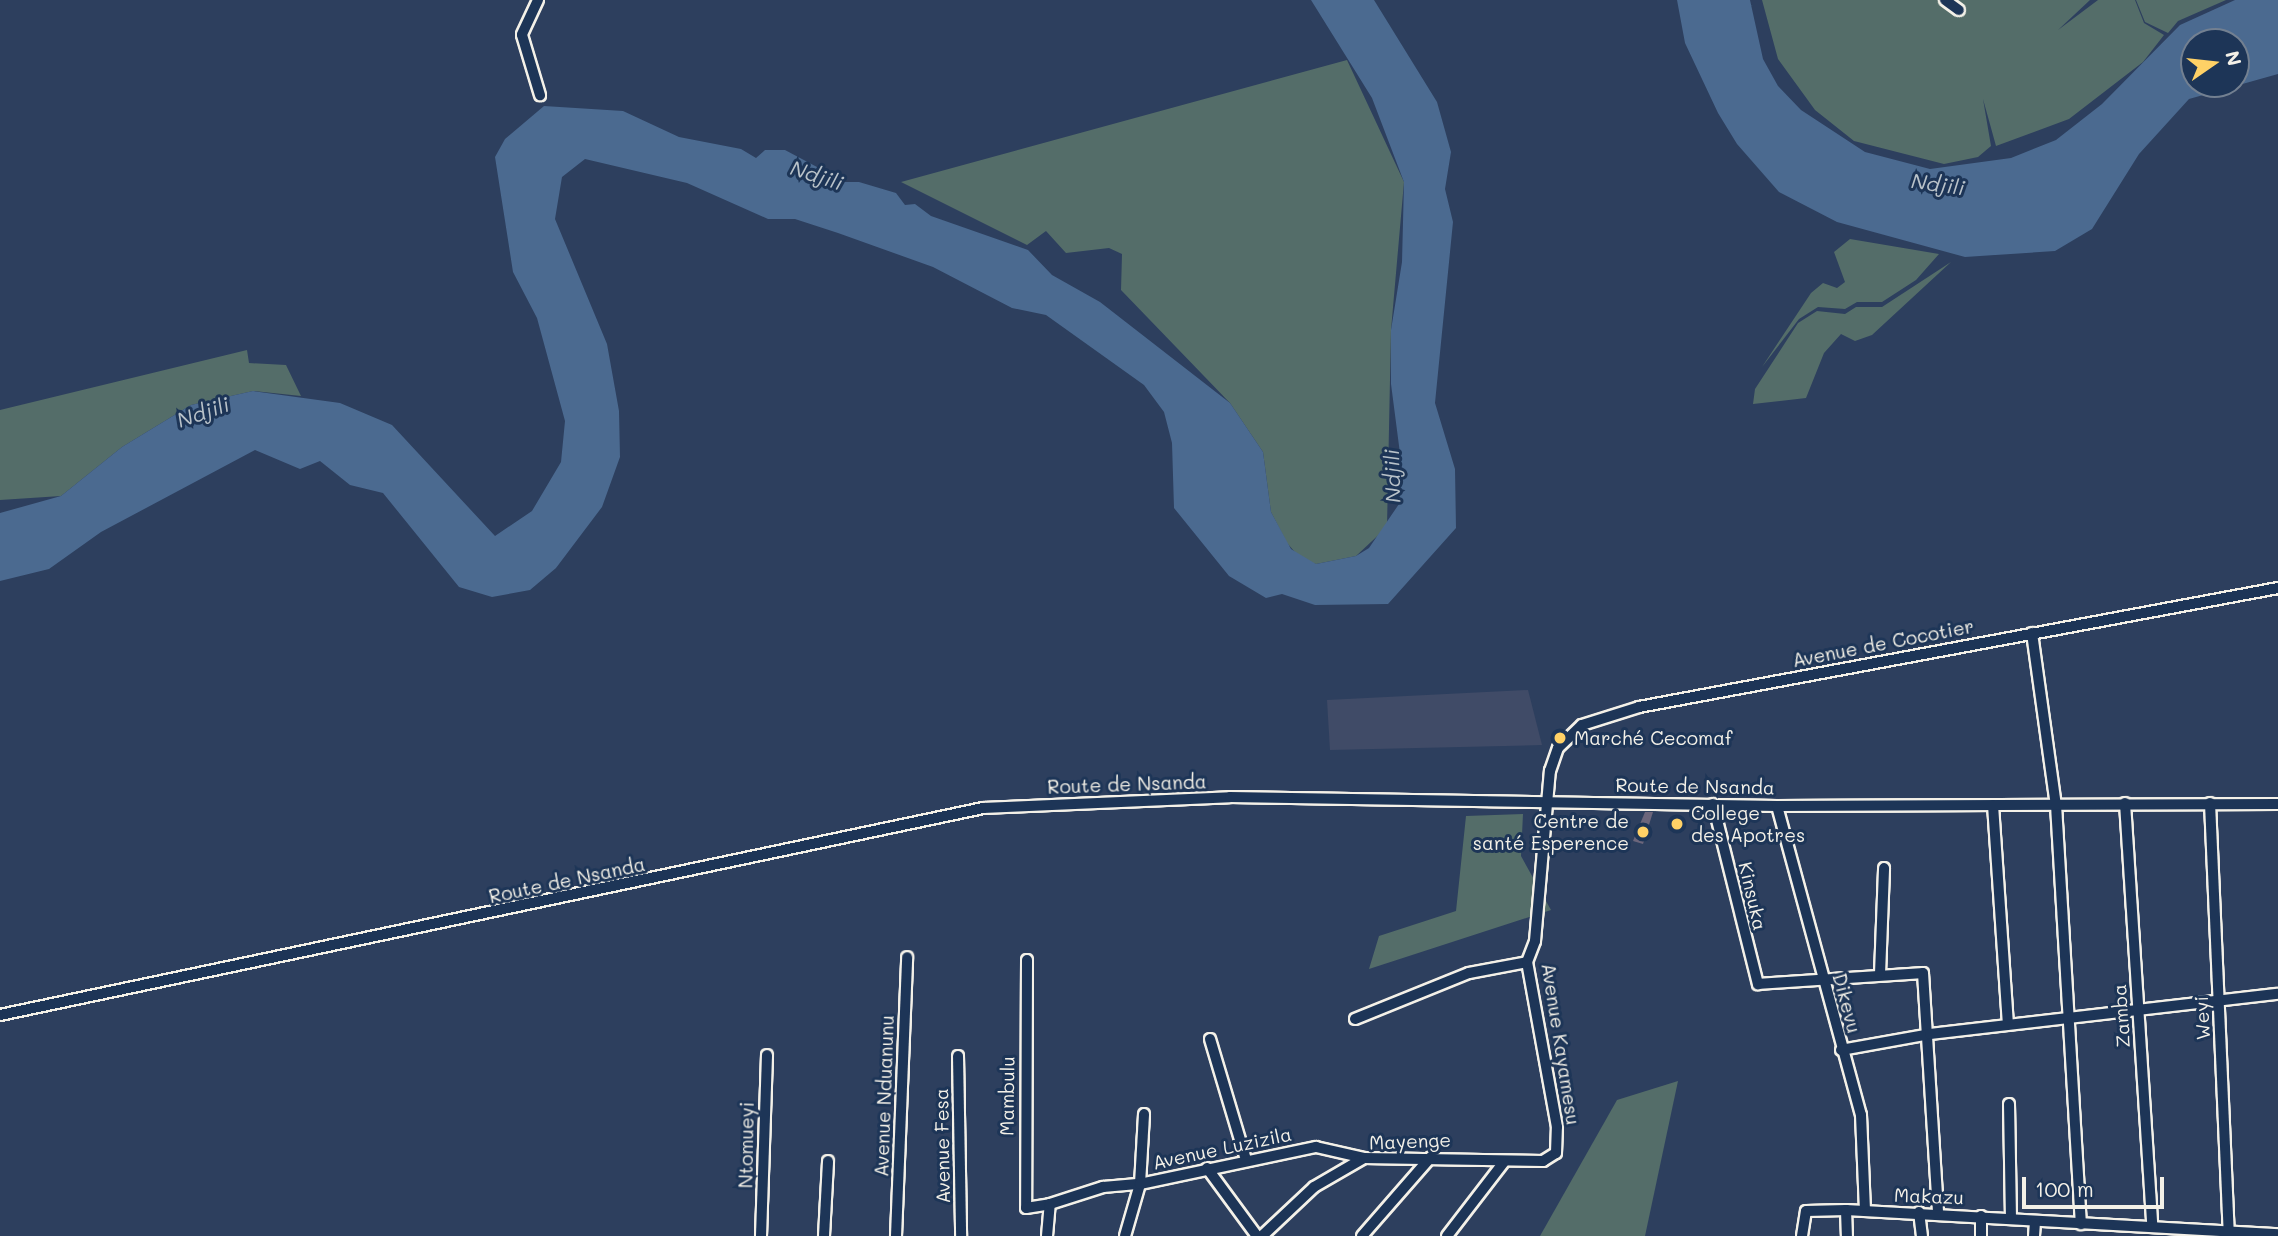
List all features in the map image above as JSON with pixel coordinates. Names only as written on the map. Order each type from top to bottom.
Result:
[{"type":"street","points":[[538,0],[522,35],[540,95]]},
{"type":"street","points":[[1945,0],[1959,10]]},
{"type":"street","name":"Avenue de Cocotier","points":[[1548,800],[1558,748],[1598,715],[2278,588]]},
{"type":"street","points":[[2032,633],[2056,805],[2081,1224]]},
{"type":"street","name":"Route de Nsanda","points":[[0,1015],[983,807],[1230,797],[1548,800],[1777,806],[2278,804]]},
{"type":"street","name":"Avenue Kayamesu","points":[[1543,1161],[1556,1153],[1557,1127],[1527,962],[1535,941],[1548,800]]},
{"type":"street","name":"Zamba","points":[[2126,803],[2152,1226]]},
{"type":"street","name":"Weyi","points":[[2210,803],[2229,1234]]},
{"type":"street","name":"Kinsuka","points":[[1713,804],[1748,954],[1758,984],[1821,979]]},
{"type":"street","points":[[1993,805],[2008,1024]]},
{"type":"street","name":"Dikevu","points":[[1777,806],[1821,979],[1861,1115],[1865,1211]]},
{"type":"street","points":[[1880,974],[1884,867]]},
{"type":"street","name":"Avenue Nduanunu","points":[[896,1236],[907,957]]},
{"type":"street","name":"Mambulu","points":[[1027,960],[1023,1173],[1026,1208],[1050,1204]]},
{"type":"street","points":[[1355,1019],[1469,972],[1527,962]]},
{"type":"street","points":[[1821,979],[1923,973],[1930,1034],[1938,1212]]},
{"type":"street","points":[[1841,1050],[1930,1034],[2138,1007],[2278,993]]},
{"type":"street","points":[[1210,1039],[1246,1160]]},
{"type":"street","name":"Ntomueyi","points":[[761,1236],[767,1055]]},
{"type":"street","name":"Avenue Fesa","points":[[958,1056],[961,1236]]},
{"type":"street","points":[[2009,1104],[2011,1218]]},
{"type":"street","points":[[1047,1236],[1050,1204],[1103,1187],[1140,1184],[1144,1114]]},
{"type":"street","name":"Avenue Luzizila","points":[[1125,1236],[1140,1184],[1316,1147],[1364,1158]]},
{"type":"street","points":[[1362,1236],[1431,1157]]},
{"type":"street","name":"Mayenge","points":[[1262,1236],[1314,1187],[1364,1158],[1431,1157],[1504,1162],[1543,1161]]},
{"type":"street","points":[[824,1236],[828,1161]]},
{"type":"street","points":[[1447,1236],[1504,1162]]},
{"type":"street","points":[[1207,1168],[1257,1236]]},
{"type":"street","points":[[1846,1210],[1847,1236]]},
{"type":"street","name":"Makazu","points":[[1801,1236],[1806,1211],[1846,1210],[1938,1212],[2081,1224],[2104,1230],[2152,1226],[2174,1232],[2278,1234]]},
{"type":"street","points":[[1919,1212],[1922,1236]]},
{"type":"street","points":[[1980,1216],[1982,1236]]},
{"type":"street","points":[[2034,1236],[2035,1220]]},
{"type":"shaded area","points":[[1528,690],[1542,745],[1330,750],[1327,700]]},
{"type":"green space","points":[[1762,0],[2090,0],[2058,30],[2098,0],[2135,0],[2144,23],[2164,35],[2143,62],[2069,119],[1996,146],[1983,99],[1991,146],[1978,157],[1944,164],[1854,141],[1815,110],[1778,59]]},
{"type":"green space","points":[[2136,0],[2226,0],[2178,21],[2168,33],[2145,22]]},
{"type":"green space","points":[[1347,60],[1404,182],[1391,330],[1387,527],[1356,556],[1316,564],[1301,559],[1287,543],[1271,512],[1263,452],[1230,403],[1121,290],[1122,254],[1109,248],[1066,253],[1046,231],[1027,245],[901,182]]},
{"type":"green space","points":[[1850,239],[1939,254],[1916,280],[1882,302],[1857,302],[1845,309],[1818,307],[1799,319],[1762,367],[1811,293],[1823,283],[1837,288],[1845,282],[1834,252]]},
{"type":"green space","points":[[1951,262],[1872,335],[1855,341],[1841,334],[1824,353],[1806,398],[1753,404],[1755,389],[1798,323],[1817,311],[1845,314],[1856,307],[1882,307]]},
{"type":"green space","points":[[247,350],[249,363],[286,365],[301,396],[253,391],[191,405],[122,447],[61,496],[0,500],[0,410]]},
{"type":"green space","points":[[1523,814],[1521,856],[1551,910],[1369,969],[1379,936],[1456,911],[1466,816]]},
{"type":"green space","points":[[1678,1081],[1645,1236],[1540,1236],[1617,1100]]},
{"type":"water","name":"Ndjili","points":[[1311,0],[1374,0],[1437,102],[1451,152],[1445,189],[1453,222],[1435,403],[1455,469],[1456,528],[1388,604],[1315,605],[1282,594],[1266,598],[1229,576],[1174,508],[1172,443],[1164,412],[1144,385],[1046,315],[1012,308],[933,267],[838,233],[795,219],[768,219],[687,183],[585,159],[562,177],[555,219],[607,344],[619,411],[620,457],[602,507],[556,568],[530,590],[492,597],[459,587],[383,493],[350,485],[320,461],[300,469],[255,450],[101,532],[49,569],[0,581],[0,513],[61,496],[122,447],[191,405],[253,391],[340,403],[392,425],[495,536],[532,511],[561,462],[565,421],[537,318],[513,272],[495,157],[505,139],[544,106],[623,111],[679,137],[741,149],[756,158],[765,150],[785,150],[817,167],[828,182],[859,182],[896,193],[905,205],[915,204],[931,216],[1028,250],[1052,275],[1100,302],[1230,403],[1263,452],[1271,512],[1291,549],[1316,564],[1356,556],[1369,548],[1399,504],[1402,469],[1391,384],[1391,330],[1402,262],[1404,182],[1372,98]]},
{"type":"water","name":"Ndjili","points":[[1677,0],[1750,0],[1763,59],[1778,86],[1801,110],[1865,152],[1930,169],[2011,158],[2056,140],[2102,104],[2180,25],[2235,0],[2278,0],[2278,74],[2250,82],[2250,28],[2180,28],[2180,98],[2193,98],[2139,154],[2092,229],[2055,251],[1965,257],[1837,222],[1779,192],[1737,144],[1718,113],[1685,43]]},
{"type":"building","name":"Centre de santé Esperence","points":[[1645,812],[1653,812],[1643,844],[1633,841]]},
{"type":"place","name":"Marché Cecomaf","points":[[1560,738]]},
{"type":"place","name":"College des Apotres","points":[[1677,824]]},
{"type":"place","name":"Centre de santé Esperence","points":[[1643,832]]}]
